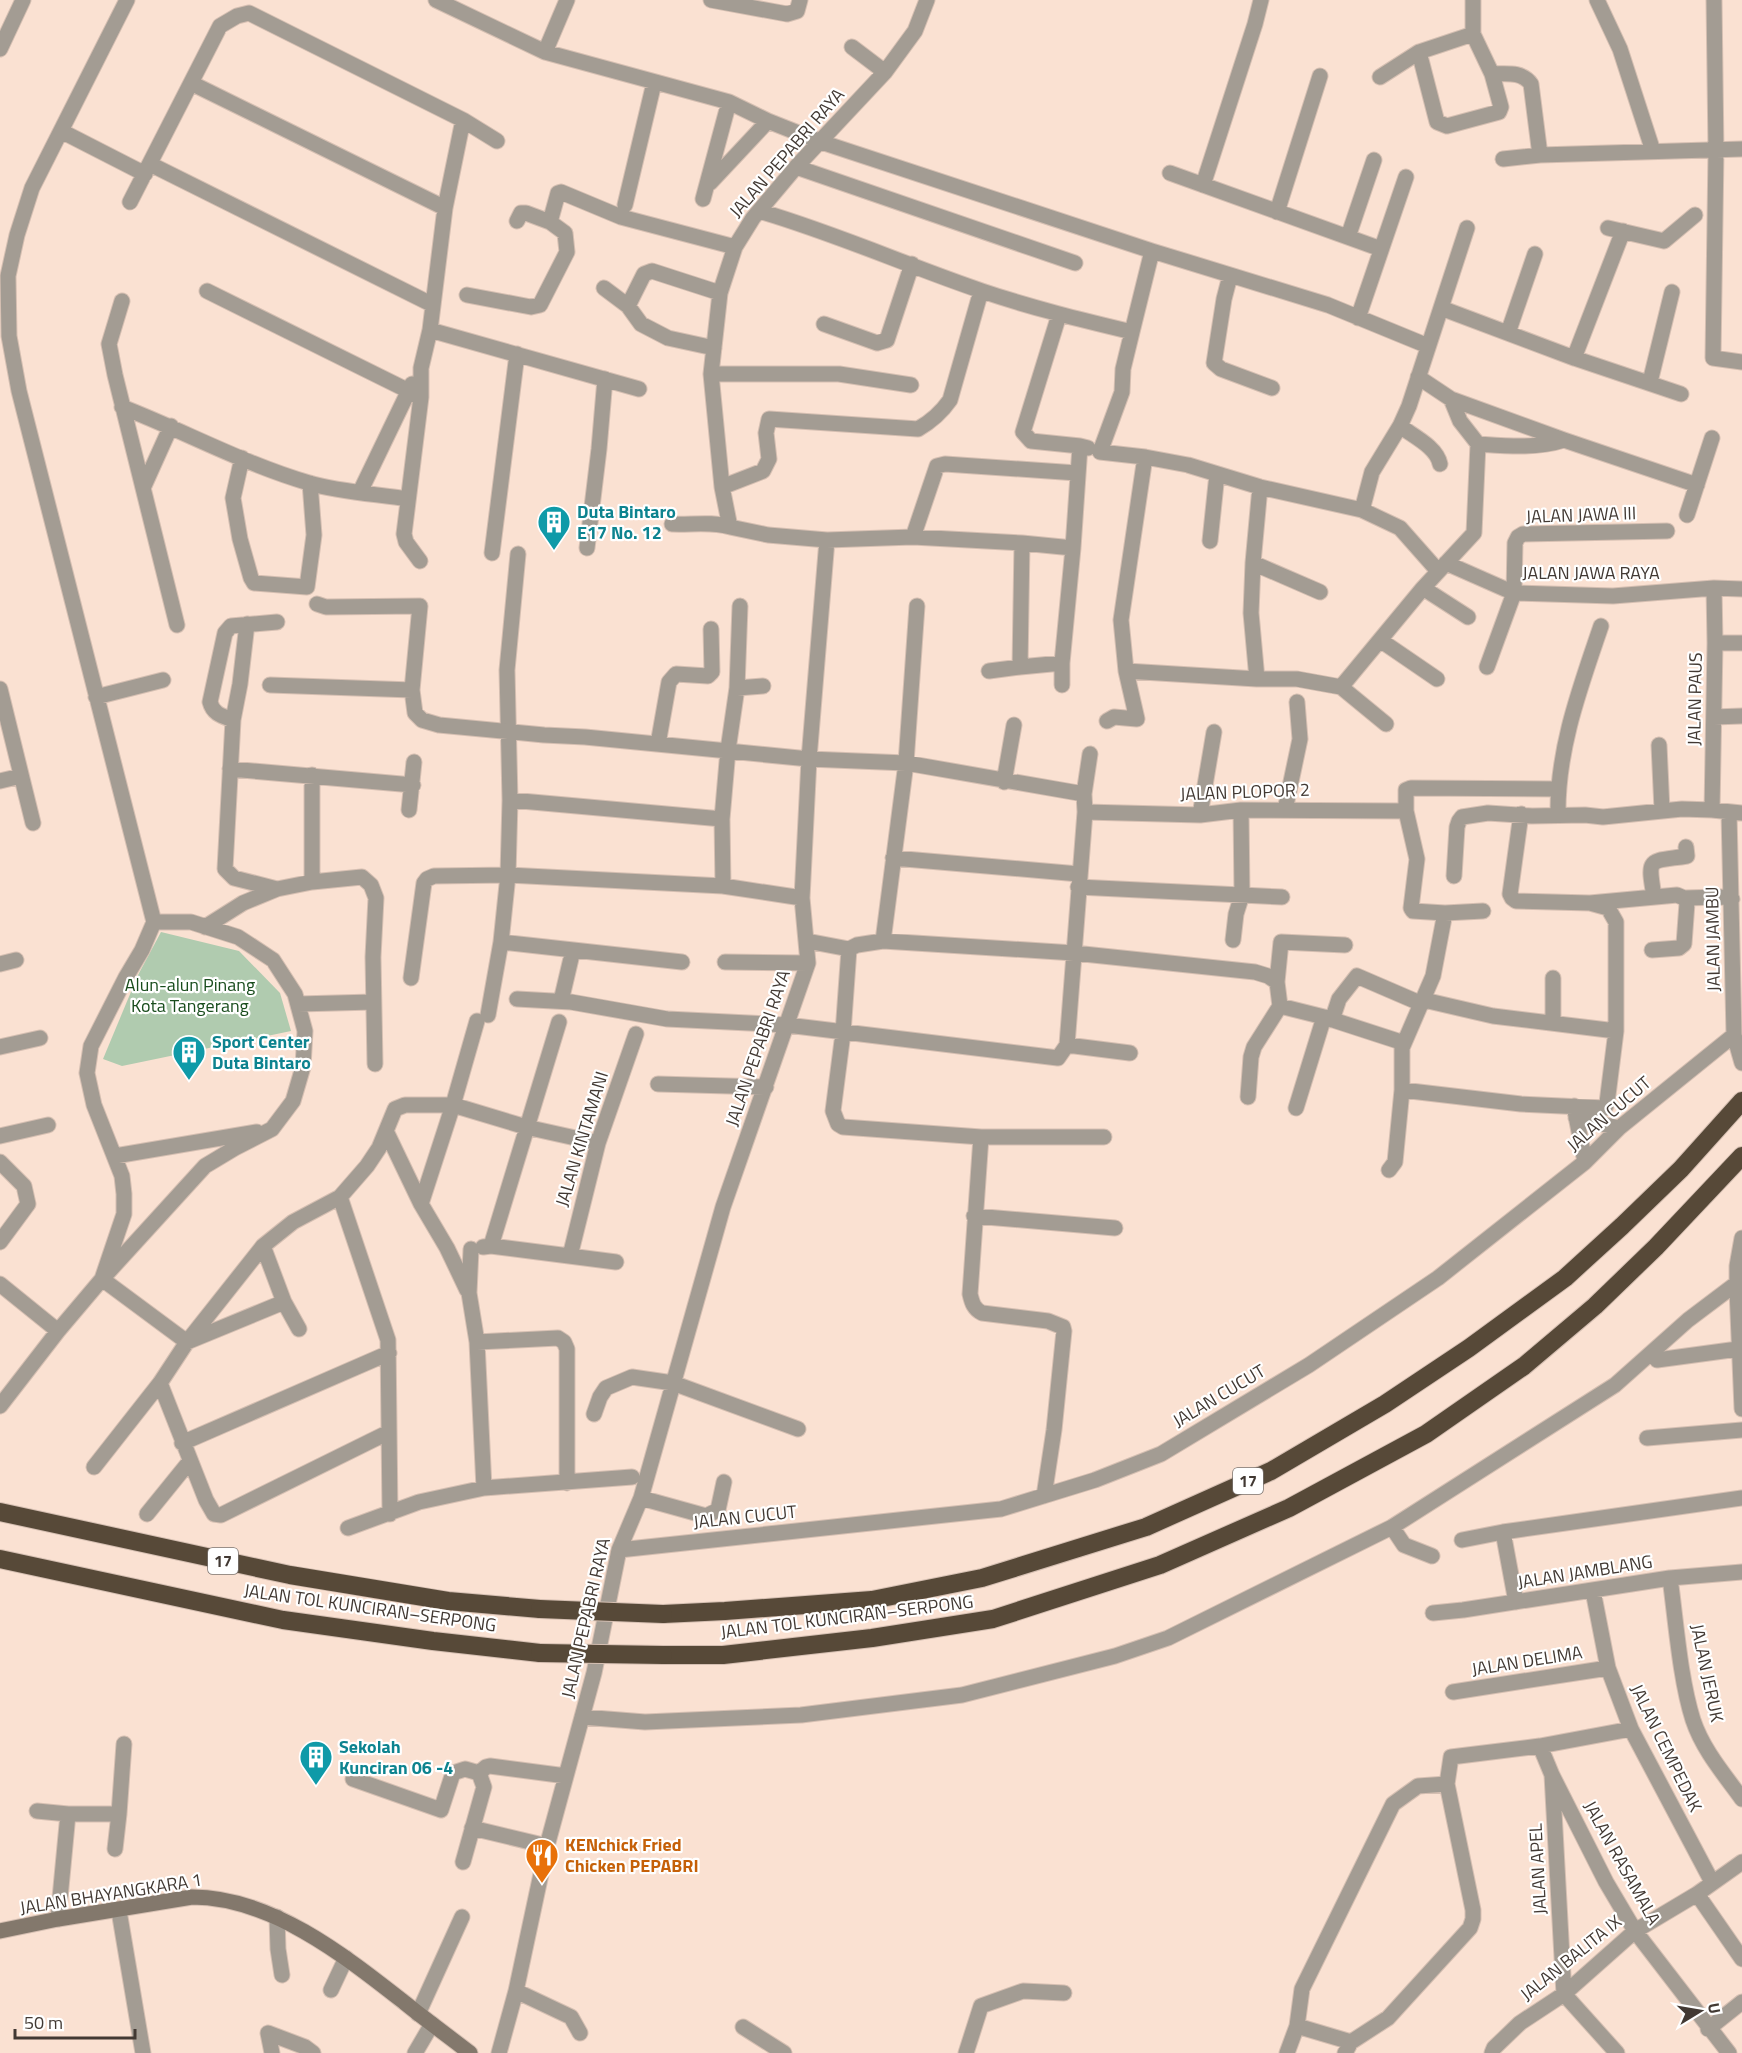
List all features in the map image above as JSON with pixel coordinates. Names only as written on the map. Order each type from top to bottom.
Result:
[{"type":"highway","name":"JALAN TOL KUNCIRAN–SERPONG","points":[[0,1512],[290,1575],[448,1601],[540,1609],[663,1614],[725,1611],[872,1600],[982,1578],[1146,1527],[1271,1471],[1385,1404],[1469,1348],[1565,1278],[1681,1169],[1742,1101]]},
{"type":"highway","name":"JALAN TOL KUNCIRAN–SERPONG","points":[[0,1559],[283,1620],[540,1653],[735,1654],[872,1638],[993,1619],[1160,1565],[1289,1508],[1426,1434],[1524,1366],[1596,1306],[1656,1247],[1742,1156]]},
{"type":"street","points":[[0,49],[23,0]]},
{"type":"street","points":[[102,1279],[124,1214],[124,1194],[122,1176],[94,1105],[87,1073],[91,1046],[142,950],[154,922],[19,391],[9,336],[4,276],[32,188],[127,0]]},
{"type":"street","points":[[436,0],[544,52],[729,102],[768,122],[821,142],[1152,251],[1328,305],[1428,346]]},
{"type":"street","points":[[544,52],[567,0]]},
{"type":"street","points":[[711,0],[787,14],[797,11],[800,0]]},
{"type":"street","name":"JALAN PEPABRI RAYA","points":[[730,527],[722,487],[711,374],[720,293],[735,247],[753,218],[796,167],[885,72],[915,31],[927,0]]},
{"type":"street","points":[[1203,185],[1261,0]]},
{"type":"street","points":[[1419,52],[1437,122],[1447,126],[1455,125],[1498,112],[1501,107],[1492,74],[1473,34],[1473,0]]},
{"type":"street","points":[[1597,0],[1620,49],[1653,151]]},
{"type":"street","points":[[1714,0],[1716,151],[1713,358],[1742,362]]},
{"type":"street","points":[[130,202],[220,26],[237,16],[249,13],[463,120],[497,141]]},
{"type":"street","points":[[1380,77],[1419,52],[1473,34]]},
{"type":"street","points":[[852,47],[885,72]]},
{"type":"street","points":[[1492,74],[1520,74],[1527,77],[1531,84],[1540,155]]},
{"type":"street","points":[[1277,212],[1320,76]]},
{"type":"street","points":[[191,83],[445,208]]},
{"type":"street","points":[[625,205],[654,83]]},
{"type":"street","points":[[703,200],[729,102]]},
{"type":"street","points":[[420,561],[406,542],[404,534],[415,394],[430,330],[445,208],[463,120]]},
{"type":"street","points":[[708,184],[768,122]]},
{"type":"street","points":[[61,131],[147,169],[433,305]]},
{"type":"street","points":[[1503,159],[1540,155],[1742,149]]},
{"type":"street","points":[[1348,237],[1374,160]]},
{"type":"street","points":[[796,167],[1075,262]]},
{"type":"street","points":[[1170,173],[1381,249]]},
{"type":"street","points":[[1358,318],[1406,177]]},
{"type":"street","points":[[550,222],[558,193],[561,192],[621,216],[735,247]]},
{"type":"street","points":[[759,211],[912,264],[981,291],[1059,315],[1132,332]]},
{"type":"street","points":[[467,295],[531,307],[540,305],[567,252],[565,233],[550,222],[526,213],[521,213],[518,221]]},
{"type":"street","points":[[1574,358],[1611,262],[1617,232],[1664,241],[1695,215]]},
{"type":"street","points":[[1362,510],[1372,472],[1400,426],[1409,406],[1467,228]]},
{"type":"street","points":[[1100,452],[1122,393],[1123,369],[1152,251]]},
{"type":"street","points":[[1508,333],[1535,254]]},
{"type":"street","points":[[824,324],[877,343],[887,340],[912,264]]},
{"type":"street","points":[[628,306],[645,274],[652,271],[720,293]]},
{"type":"street","points":[[1230,276],[1214,363],[1221,369],[1272,388]]},
{"type":"street","points":[[604,288],[628,306],[641,324],[677,340],[714,348]]},
{"type":"street","points":[[207,291],[415,394]]},
{"type":"street","points":[[722,487],[763,471],[769,459],[766,433],[769,419],[918,429],[933,420],[950,400],[981,291]]},
{"type":"street","points":[[1650,382],[1672,292]]},
{"type":"street","points":[[122,301],[110,344],[122,407],[144,486],[177,625]]},
{"type":"street","points":[[1441,308],[1574,358],[1681,394]]},
{"type":"street","points":[[1059,315],[1023,432],[1031,441],[1080,446],[1100,452],[1188,465],[1260,488],[1362,510],[1400,528],[1442,567]]},
{"type":"street","points":[[430,330],[639,389]]},
{"type":"street","points":[[492,553],[517,354]]},
{"type":"street","points":[[711,374],[839,374],[911,385]]},
{"type":"street","points":[[1418,376],[1451,399],[1697,485]]},
{"type":"street","points":[[587,548],[605,379]]},
{"type":"street","points":[[360,492],[415,394]]},
{"type":"street","points":[[1341,687],[1423,588],[1474,533],[1478,444],[1460,421],[1451,399]]},
{"type":"street","points":[[122,407],[242,458],[310,483],[408,499]]},
{"type":"street","points":[[144,486],[171,426]]},
{"type":"street","points":[[1400,426],[1431,448],[1440,460],[1440,464]]},
{"type":"street","points":[[1687,515],[1712,438]]},
{"type":"street","points":[[1478,444],[1528,446],[1552,444],[1564,440]]},
{"type":"street","points":[[1062,685],[1080,446]]},
{"type":"street","points":[[1107,721],[1114,717],[1137,719],[1126,671],[1121,620],[1145,457]]},
{"type":"street","points":[[242,458],[233,498],[240,539],[250,578],[254,583],[307,587],[314,535],[310,483]]},
{"type":"street","points":[[913,537],[937,466],[945,464],[1077,473]]},
{"type":"street","points":[[1210,541],[1217,474]]},
{"type":"street","points":[[1257,679],[1251,613],[1260,488]]},
{"type":"street","points":[[672,524],[719,523],[768,535],[827,540],[913,537],[1073,548]]},
{"type":"street","name":"JALAN JAWA III","points":[[1487,667],[1514,593],[1515,543],[1518,537],[1523,534],[1667,531]]},
{"type":"street","name":"JALAN PEPABRI RAYA","points":[[499,2053],[516,1991],[547,1846],[594,1672],[619,1550],[641,1498],[723,1207],[808,963],[802,898],[809,759],[827,540]]},
{"type":"street","points":[[1020,667],[1022,543]]},
{"type":"street","points":[[421,1204],[483,1018],[501,942],[508,875],[510,800],[507,669],[518,554]]},
{"type":"street","points":[[1253,563],[1320,591]]},
{"type":"street","name":"JALAN JAWA RAYA","points":[[1442,567],[1514,593],[1612,596],[1714,588],[1742,589]]},
{"type":"street","points":[[1423,588],[1468,617]]},
{"type":"street","name":"JALAN PAUS","points":[[1712,810],[1714,588]]},
{"type":"street","points":[[317,604],[326,607],[420,606],[412,690],[415,713],[422,720],[439,725],[544,735],[585,736],[809,759],[906,764],[1084,794]]},
{"type":"street","points":[[723,886],[722,819],[728,750],[737,688],[740,606]]},
{"type":"street","points":[[883,941],[906,764],[917,606]]},
{"type":"street","points":[[233,720],[217,714],[211,708],[210,702],[225,633],[231,626],[277,622]]},
{"type":"street","points":[[247,624],[233,720],[225,869],[234,878],[277,889]]},
{"type":"street","points":[[1558,815],[1558,789],[1572,714],[1601,626]]},
{"type":"street","points":[[658,744],[669,682],[672,677],[676,674],[708,676],[712,672],[711,629]]},
{"type":"street","points":[[1380,640],[1437,679]]},
{"type":"street","points":[[1715,643],[1742,643]]},
{"type":"street","points":[[989,671],[1062,663]]},
{"type":"street","points":[[1126,671],[1257,679],[1297,679],[1341,687],[1386,724]]},
{"type":"street","points":[[96,697],[163,680]]},
{"type":"street","points":[[270,685],[412,690]]},
{"type":"street","points":[[737,688],[763,686]]},
{"type":"street","points":[[0,689],[3,716],[33,823]]},
{"type":"street","points":[[1285,810],[1300,739],[1297,702]]},
{"type":"street","points":[[1714,717],[1742,716]]},
{"type":"street","points":[[1004,782],[1014,725]]},
{"type":"street","points":[[1200,815],[1214,732]]},
{"type":"street","points":[[1659,745],[1662,810]]},
{"type":"street","points":[[517,999],[561,1001],[667,1018],[787,1025],[1058,1058],[1067,1046],[1085,812],[1084,794],[1090,754]]},
{"type":"street","points":[[409,810],[414,762]]},
{"type":"street","points":[[230,769],[413,785]]},
{"type":"street","points":[[312,775],[312,882]]},
{"type":"street","points":[[0,782],[21,776]]},
{"type":"street","points":[[1483,911],[1445,913],[1413,911],[1411,908],[1417,859],[1406,811],[1406,790],[1411,788],[1558,789]]},
{"type":"street","points":[[510,800],[722,819]]},
{"type":"street","points":[[1233,940],[1236,914],[1242,895],[1241,810]]},
{"type":"street","name":"JALAN PLOPOR 2","points":[[1085,812],[1200,815],[1241,810],[1406,811]]},
{"type":"street","points":[[1454,876],[1457,827],[1462,817],[1488,813],[1602,817],[1662,810],[1712,810],[1736,813]]},
{"type":"street","name":"JALAN JAMBU","points":[[1736,813],[1732,899],[1734,1035],[1742,1063]]},
{"type":"street","points":[[1521,814],[1510,894],[1516,901],[1590,903],[1677,895],[1684,898],[1732,899]]},
{"type":"street","points":[[1654,896],[1649,870],[1652,864],[1657,861],[1687,856],[1686,847]]},
{"type":"street","points":[[893,858],[1079,881],[1282,897]]},
{"type":"street","points":[[411,978],[424,883],[434,876],[508,875],[723,886],[802,898]]},
{"type":"street","points":[[206,927],[243,903],[277,889],[312,882],[362,877],[371,885],[376,897],[373,957],[375,1064]]},
{"type":"street","points":[[1652,950],[1679,948],[1684,944],[1687,903],[1684,898]]},
{"type":"street","points":[[1575,1112],[1605,1108],[1616,1031],[1616,922],[1608,908],[1590,903]]},
{"type":"street","points":[[1389,1170],[1395,1162],[1404,1043],[1433,976],[1445,913]]},
{"type":"street","points":[[0,1406],[102,1279],[205,1167],[272,1129],[293,1101],[303,1067],[305,1031],[295,994],[273,960],[238,937],[191,922],[154,922]]},
{"type":"street","points":[[807,941],[849,949],[857,945],[883,941],[1074,953],[1255,972],[1278,982]]},
{"type":"street","points":[[501,942],[682,962]]},
{"type":"street","points":[[1248,1097],[1254,1047],[1280,1006],[1278,982],[1281,942],[1345,945]]},
{"type":"street","points":[[849,949],[843,1033],[833,1111],[838,1124],[843,1127],[981,1137],[1104,1137]]},
{"type":"street","points":[[561,1001],[573,950]]},
{"type":"street","points":[[0,964],[16,960]]},
{"type":"street","points":[[725,962],[808,963]]},
{"type":"street","points":[[1296,1108],[1328,1018],[1357,976],[1423,1002],[1493,1016],[1616,1031]]},
{"type":"street","points":[[1552,978],[1553,1022]]},
{"type":"street","points":[[298,1004],[374,1002]]},
{"type":"street","points":[[1280,1006],[1328,1018],[1404,1043]]},
{"type":"street","points":[[491,1246],[559,1022]]},
{"type":"street","name":"JALAN KINTAMANI","points":[[570,1256],[598,1143],[636,1034]]},
{"type":"street","name":"JALAN CUCUT","points":[[619,1550],[1001,1509],[1095,1480],[1161,1454],[1309,1365],[1438,1278],[1585,1162],[1619,1128],[1734,1035]]},
{"type":"street","points":[[0,1047],[40,1038]]},
{"type":"street","points":[[1067,1046],[1130,1053]]},
{"type":"street","points":[[658,1084],[766,1087]]},
{"type":"street","points":[[1402,1090],[1575,1112],[1619,1128]]},
{"type":"street","points":[[94,1467],[160,1383],[187,1342],[263,1246],[293,1222],[340,1197],[367,1166],[379,1148],[395,1109],[405,1106],[453,1105],[526,1127],[598,1143]]},
{"type":"street","points":[[1575,1112],[1585,1162]]},
{"type":"street","points":[[0,1136],[48,1125]]},
{"type":"street","points":[[115,1156],[272,1129]]},
{"type":"street","points":[[386,1131],[421,1204],[447,1248],[469,1293]]},
{"type":"street","points":[[981,1137],[970,1293],[976,1310],[982,1313],[1058,1324],[1063,1327],[1064,1331],[1054,1430],[1044,1496]]},
{"type":"street","points":[[0,1162],[24,1186],[28,1204],[0,1242]]},
{"type":"street","points":[[340,1197],[386,1329],[389,1353],[390,1514]]},
{"type":"street","points":[[974,1216],[1115,1228]]},
{"type":"street","points":[[1742,1238],[1737,1266],[1740,1300],[1738,1349],[1742,1408]]},
{"type":"street","points":[[263,1246],[284,1302],[299,1329]]},
{"type":"street","points":[[447,1248],[471,1249],[491,1246],[616,1262]]},
{"type":"street","points":[[471,1249],[469,1293],[477,1342],[484,1488]]},
{"type":"street","points":[[102,1279],[187,1342]]},
{"type":"street","points":[[582,1717],[645,1722],[801,1715],[962,1695],[1115,1656],[1168,1638],[1392,1527],[1614,1385],[1688,1320],[1737,1283]]},
{"type":"street","points":[[0,1284],[58,1331]]},
{"type":"street","points":[[187,1342],[284,1302]]},
{"type":"street","points":[[477,1342],[558,1338],[564,1342],[567,1349],[567,1483]]},
{"type":"street","points":[[1657,1360],[1738,1349]]},
{"type":"street","points":[[182,1443],[389,1353]]},
{"type":"street","points":[[594,1414],[606,1388],[632,1377],[674,1383],[798,1428]]},
{"type":"street","points":[[160,1383],[182,1443],[214,1514],[221,1515],[389,1432]]},
{"type":"street","points":[[1647,1438],[1742,1430]]},
{"type":"street","points":[[147,1514],[190,1461]]},
{"type":"street","points":[[348,1528],[433,1498],[484,1488],[632,1477]]},
{"type":"street","points":[[641,1498],[706,1516],[718,1510],[724,1482]]},
{"type":"street","points":[[1462,1540],[1503,1532],[1742,1498]]},
{"type":"street","points":[[1392,1527],[1404,1545],[1432,1556]]},
{"type":"street","points":[[1503,1532],[1516,1602]]},
{"type":"street","name":"JALAN JAMBLANG","points":[[1433,1613],[1670,1578],[1742,1572]]},
{"type":"street","name":"JALAN JERUK","points":[[1670,1578],[1684,1675],[1694,1720],[1709,1754],[1742,1799]]},
{"type":"street","name":"JALAN CEMPEDAK","points":[[1593,1591],[1608,1668],[1631,1729],[1712,1882]]},
{"type":"street","name":"JALAN DELIMA","points":[[1453,1692],[1608,1668]]},
{"type":"street","points":[[1297,2026],[1347,2048],[1388,2018],[1470,1929],[1473,1910],[1447,1784],[1450,1757],[1540,1746],[1631,1729]]},
{"type":"street","points":[[115,1849],[124,1744]]},
{"type":"street","name":"JALAN APEL","points":[[1540,1746],[1552,1775],[1564,1994]]},
{"type":"street","points":[[479,1773],[490,1766],[566,1776]]},
{"type":"street","points":[[353,1779],[441,1810],[453,1773],[465,1769],[479,1773]]},
{"type":"street","points":[[462,1862],[484,1787],[479,1773]]},
{"type":"street","name":"JALAN RASAMALA","points":[[1552,1775],[1606,1882],[1635,1931],[1708,2029],[1729,2053]]},
{"type":"street","points":[[1287,2053],[1297,2026],[1302,1989],[1393,1804],[1418,1786],[1447,1784]]},
{"type":"street","points":[[37,1811],[68,1814],[119,1814]]},
{"type":"street","points":[[57,1920],[68,1814]]},
{"type":"street","points":[[472,1828],[547,1846]]},
{"type":"street","name":"JALAN BALITA IX","points":[[1492,2053],[1494,2048],[1520,2023],[1564,1994],[1635,1931],[1697,1894],[1742,1862]]},
{"type":"street","points":[[1697,1894],[1742,1959]]},
{"type":"street","name":"JALAN BHAYANGKARA 1","points":[[0,1931],[192,1897],[214,1897],[277,1917],[346,1958],[470,2053]]},
{"type":"street","points":[[118,1911],[143,2053]]},
{"type":"street","points":[[277,1917],[282,1975]]},
{"type":"street","points":[[418,2014],[462,1917]]},
{"type":"street","points":[[331,1990],[346,1958]]},
{"type":"street","points":[[516,1991],[571,2017],[580,2032]]},
{"type":"street","points":[[966,2053],[981,2006],[1023,1991],[1064,1993]]},
{"type":"street","points":[[1564,1994],[1617,2053]]},
{"type":"street","points":[[1708,2029],[1742,2002]]},
{"type":"street","points":[[415,2053],[432,2024]]},
{"type":"street","points":[[743,2027],[784,2053]]},
{"type":"street","points":[[272,2053],[268,2033],[305,2047],[313,2053]]},
{"type":"green space","name":"Alun-alun Pinang Kota Tangerang","points":[[161,932],[239,951],[280,993],[291,1031],[122,1066],[103,1059],[138,975]]},
{"type":"place","name":"Duta Bintaro E17 No. 12","points":[[554,551]]},
{"type":"place","name":"Sport Center Duta Bintaro","points":[[189,1081]]},
{"type":"place","name":"Sekolah Kunciran 06 -4","points":[[316,1786]]},
{"type":"place","name":"KENchick Fried Chicken PEPABRI","points":[[542,1884]]}]
